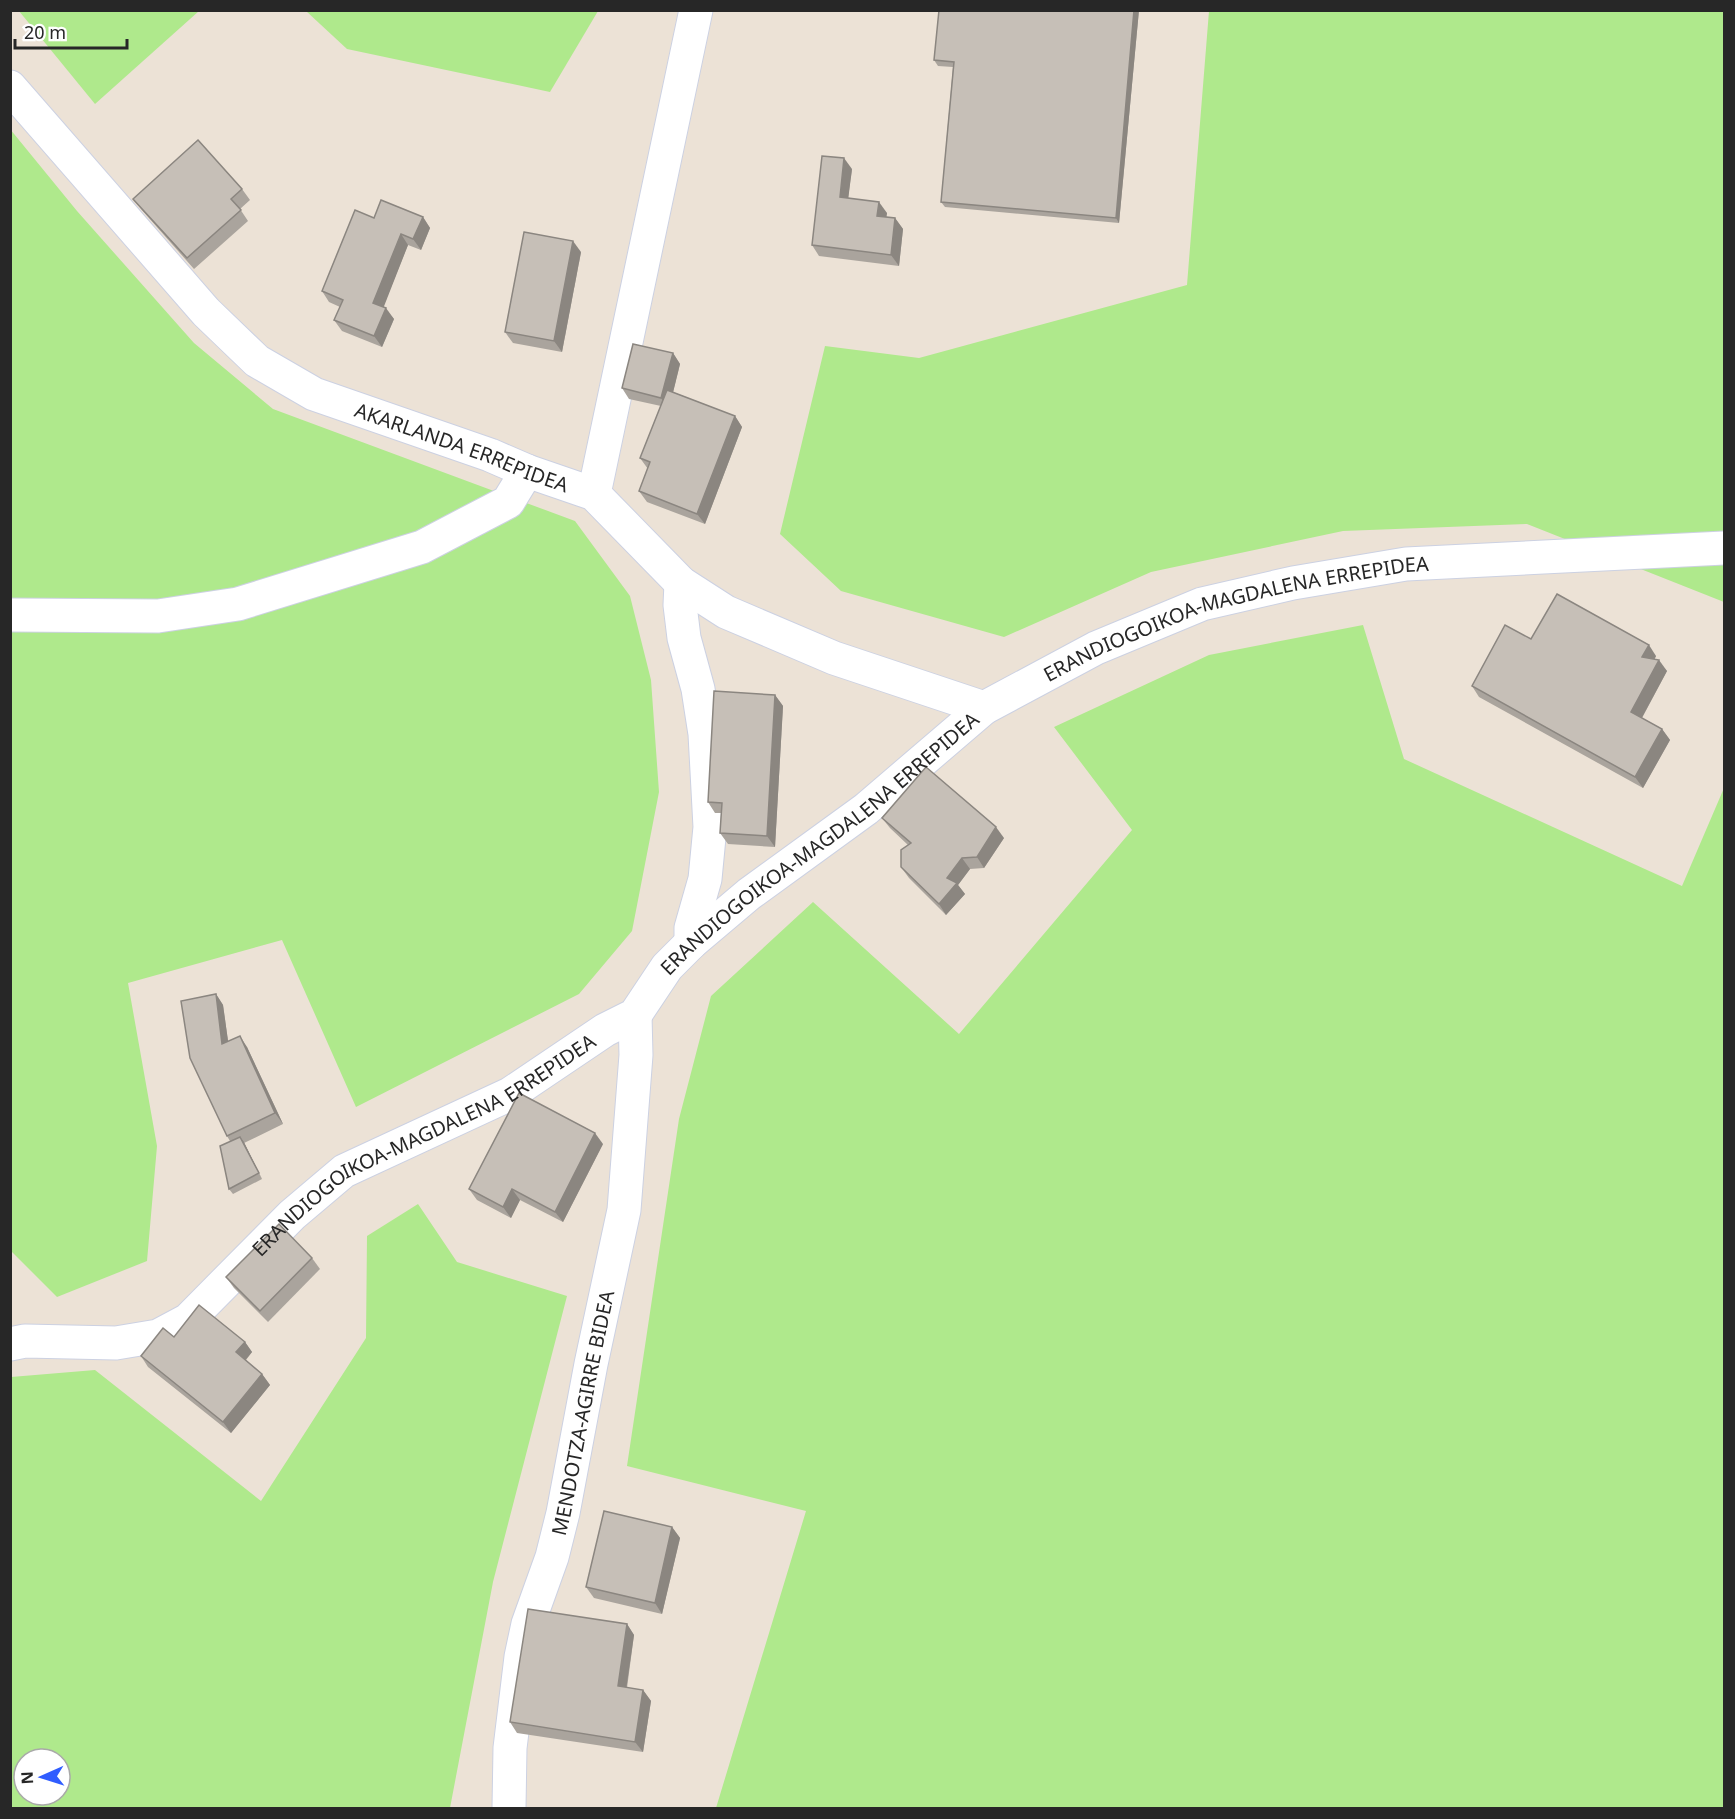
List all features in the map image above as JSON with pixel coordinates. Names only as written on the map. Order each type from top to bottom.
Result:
[{"type":"street","points":[[594,494],[696,10]]},
{"type":"street","name":"AKARLANDA ERREPIDEA","points":[[10,87],[206,312],[258,361],[314,393],[594,494],[681,583],[726,612],[834,658],[984,708]]},
{"type":"street","points":[[10,615],[158,616],[238,604],[422,546],[508,502],[527,471]]},
{"type":"street","name":"ERANDIOGOIKOA-MAGDALENA ERREPIDEA","points":[[10,1344],[25,1341],[116,1343],[158,1336],[188,1320],[292,1215],[344,1171],[510,1094],[604,1030],[635,1014],[667,967],[691,943],[749,894],[866,809],[984,708],[1096,648],[1202,604],[1293,583],[1406,564],[1725,548]]},
{"type":"street","points":[[681,583],[680,605],[684,638],[698,689],[705,734],[710,826],[705,879],[691,928],[691,943]]},
{"type":"street","name":"MENDOTZA-AGIRRE BIDEA","points":[[509,1809],[510,1748],[521,1657],[528,1624],[552,1557],[563,1513],[591,1364],[624,1210],[636,1054],[635,1014]]},
{"type":"green space","points":[[19,11],[199,11],[95,104]]},
{"type":"green space","points":[[306,11],[598,11],[550,92],[347,49]]},
{"type":"green space","points":[[1209,11],[1724,11],[1724,602],[1527,524],[1343,531],[1151,572],[1004,637],[841,591],[780,534],[825,346],[919,358],[1187,285]]},
{"type":"green space","points":[[10,129],[77,211],[194,343],[273,409],[575,521],[630,596],[651,680],[659,792],[632,931],[579,994],[356,1107],[282,940],[128,983],[157,1146],[147,1261],[57,1297],[10,1250]]},
{"type":"green space","points":[[1363,625],[1404,759],[1682,886],[1724,788],[1724,1808],[716,1808],[806,1511],[627,1466],[679,1119],[711,996],[813,902],[959,1034],[1132,830],[1054,727],[1209,655]]},
{"type":"green space","points":[[418,1204],[457,1262],[567,1296],[493,1582],[450,1808],[11,1808],[11,1377],[95,1370],[261,1501],[366,1338],[367,1236]]},
{"type":"building","points":[[939,10],[1134,10],[1116,218],[941,202],[954,62],[934,60]]},
{"type":"building","points":[[198,140],[242,189],[231,199],[241,210],[187,258],[133,199]]},
{"type":"building","points":[[822,156],[844,158],[840,197],[879,202],[877,216],[895,218],[891,255],[812,245]]},
{"type":"building","points":[[381,200],[423,217],[413,239],[401,234],[373,303],[386,308],[374,336],[334,320],[343,300],[322,291],[355,210],[374,218]]},
{"type":"building","points":[[524,232],[573,241],[554,341],[505,332]]},
{"type":"building","points":[[633,344],[673,353],[661,398],[622,388]]},
{"type":"building","points":[[667,390],[735,416],[697,514],[639,491],[650,462],[640,458]]},
{"type":"building","points":[[1557,594],[1649,645],[1642,657],[1659,660],[1631,712],[1662,729],[1635,777],[1472,686],[1505,625],[1531,639]]},
{"type":"building","points":[[714,691],[775,695],[767,836],[720,833],[722,803],[708,802]]},
{"type":"building","points":[[926,767],[996,827],[977,857],[962,858],[947,878],[957,883],[939,904],[901,867],[901,850],[911,843],[882,818]]},
{"type":"building","points":[[216,994],[222,1044],[240,1036],[275,1113],[227,1136],[190,1058],[181,1001]]},
{"type":"building","points":[[519,1093],[595,1133],[555,1212],[512,1189],[503,1207],[469,1189]]},
{"type":"building","points":[[240,1137],[259,1173],[229,1189],[220,1146]]},
{"type":"building","points":[[279,1224],[312,1258],[260,1311],[226,1277]]},
{"type":"building","points":[[199,1305],[245,1342],[236,1352],[262,1374],[223,1422],[141,1356],[163,1328],[174,1337]]},
{"type":"building","points":[[604,1511],[672,1527],[655,1603],[586,1587]]},
{"type":"building","points":[[528,1609],[627,1624],[618,1686],[643,1690],[635,1742],[510,1722]]}]
